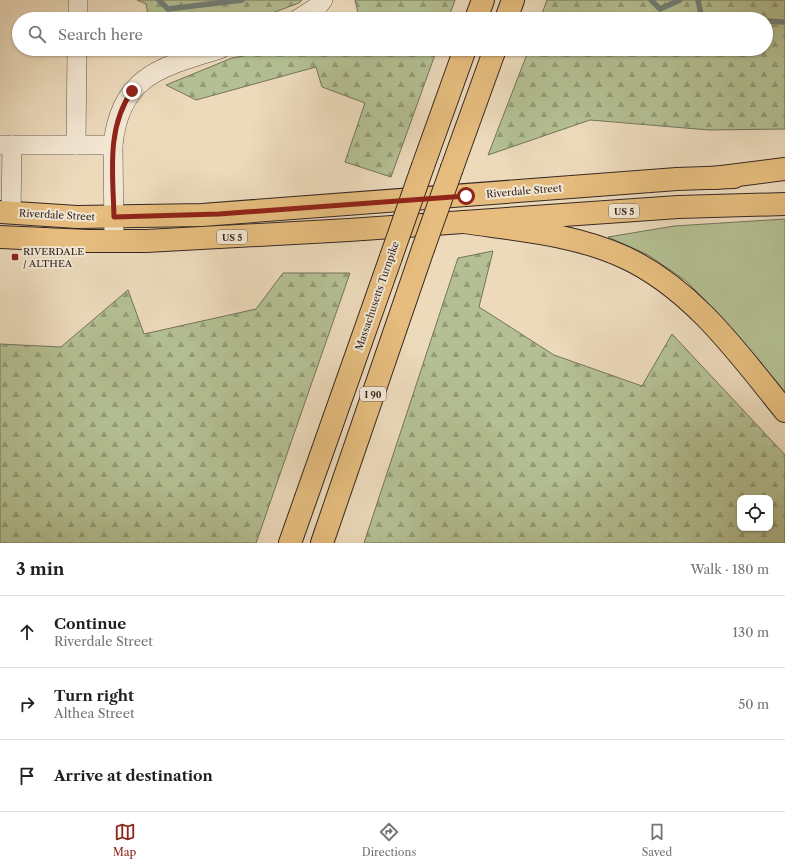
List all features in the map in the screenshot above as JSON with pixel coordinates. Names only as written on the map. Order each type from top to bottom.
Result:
[{"type":"main road","points":[[479,12],[483,0]]},
{"type":"main road","points":[[509,12],[513,0]]},
{"type":"main road","name":"Massachusetts Turnpike","points":[[292,536],[462,56]]},
{"type":"main road","name":"I 90","points":[[323,541],[423,249],[492,56]]},
{"type":"main road","points":[[714,178],[785,169]]},
{"type":"main road","name":"Riverdale Street","points":[[6,212],[114,217],[219,214],[677,179],[785,176]]},
{"type":"main road","name":"US 5","points":[[0,237],[72,241],[146,241],[262,235],[678,207],[785,204]]},
{"type":"main road","points":[[464,222],[541,233],[578,241],[609,251],[643,267],[678,292],[702,314],[746,362],[785,411]]},
{"type":"street","points":[[78,0],[78,12]]},
{"type":"street","points":[[308,12],[323,0]]},
{"type":"street","points":[[76,145],[77,56]]},
{"type":"street","points":[[114,241],[113,145],[114,132],[119,114],[127,98],[137,85],[146,78],[197,56]]},
{"type":"street","points":[[6,212],[6,145],[113,145]]},
{"type":"green space","points":[[137,0],[302,0],[299,3],[275,12],[148,12],[146,4]]},
{"type":"green space","points":[[355,0],[455,0],[451,12],[358,12]]},
{"type":"green space","points":[[547,0],[785,0],[785,129],[709,130],[590,120],[488,155],[526,56],[773,56],[773,12],[543,12]]},
{"type":"green space","points":[[243,56],[434,56],[391,177],[345,162],[365,103],[322,87],[316,67],[196,100],[166,85],[232,58]]},
{"type":"green space","points":[[785,219],[785,394],[717,312],[685,280],[648,255],[608,237],[674,226]]},
{"type":"green space","points":[[493,251],[479,307],[554,355],[642,386],[672,334],[785,455],[785,543],[364,543],[458,258]]},
{"type":"green space","points":[[283,273],[350,273],[256,543],[0,543],[0,344],[61,347],[128,290],[144,334],[256,309]]},
{"type":"waterway","points":[[159,0],[168,9],[242,0]]},
{"type":"waterway","points":[[651,0],[660,9],[680,0]]},
{"type":"waterway","points":[[698,0],[701,12]]},
{"type":"waterway","points":[[773,21],[785,22]]},
{"type":"place","name":"RIVERDALE / ALTHEA","points":[[15,257]]},
{"type":"route","points":[[132,91],[122,106],[114,132],[114,217],[219,214],[466,196]]}]
